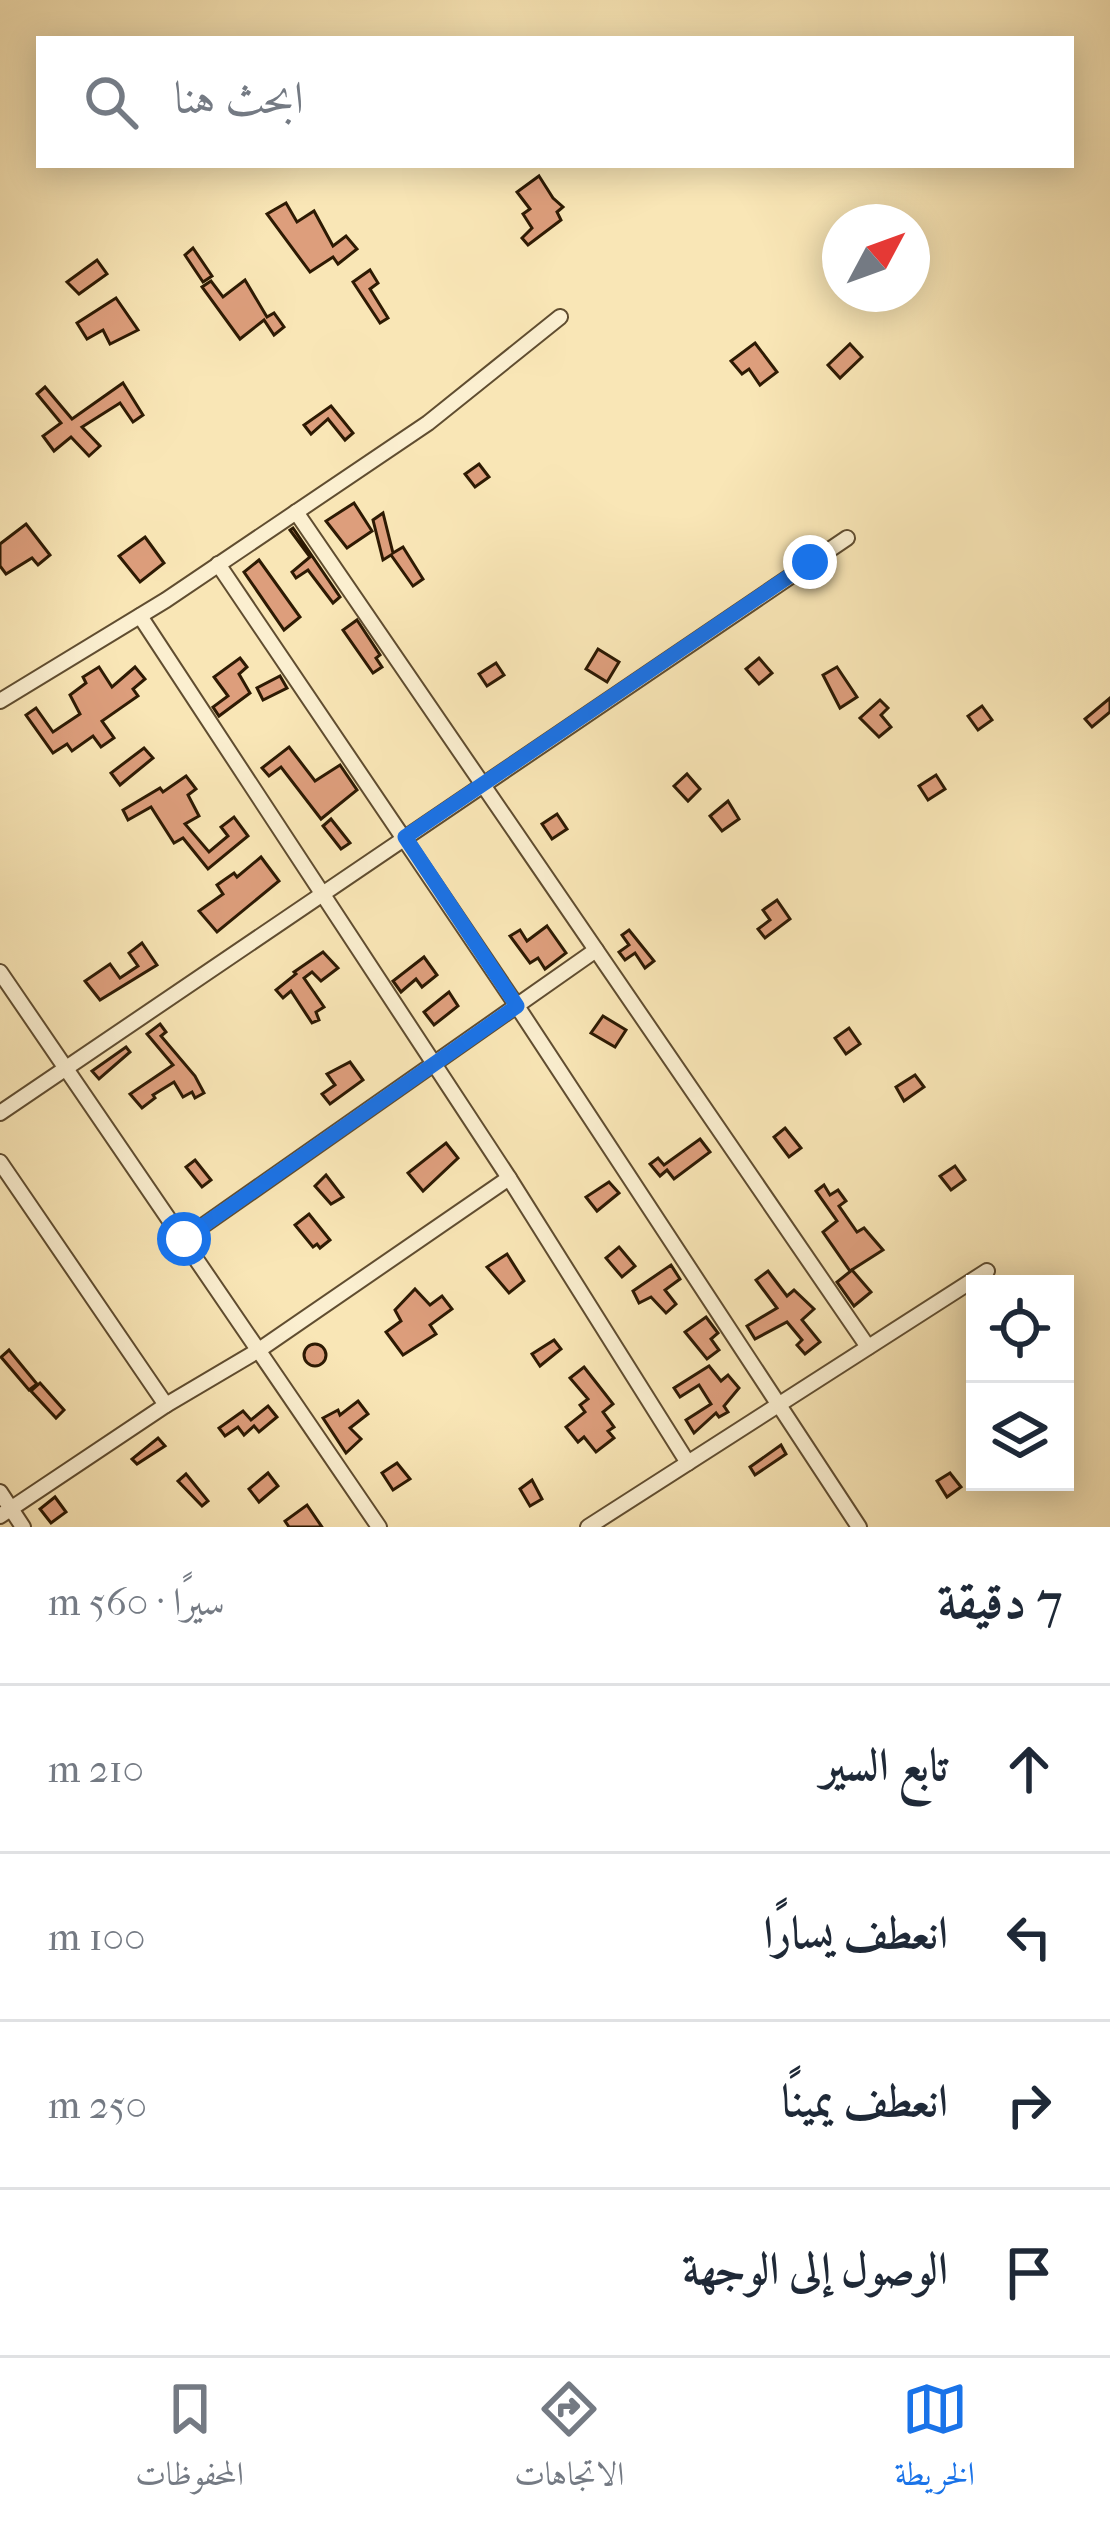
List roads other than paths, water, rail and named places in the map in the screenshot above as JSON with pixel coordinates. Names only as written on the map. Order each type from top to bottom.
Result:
[{"type":"street","points":[[0,701],[140,616],[428,423],[560,317]]},
{"type":"street","points":[[296,512],[868,1347]]},
{"type":"street","points":[[0,1113],[847,538]]},
{"type":"street","points":[[218,565],[405,837],[859,1527]]},
{"type":"street","points":[[140,616],[509,1178],[688,1463]]},
{"type":"street","points":[[184,1239],[596,950]]},
{"type":"street","points":[[0,972],[379,1527]]},
{"type":"street","points":[[0,1162],[166,1405]]},
{"type":"street","points":[[5,1512],[166,1405],[259,1350],[509,1178]]},
{"type":"street","points":[[589,1527],[987,1270]]},
{"type":"street","points":[[0,1492],[5,1512],[23,1527]]}]
